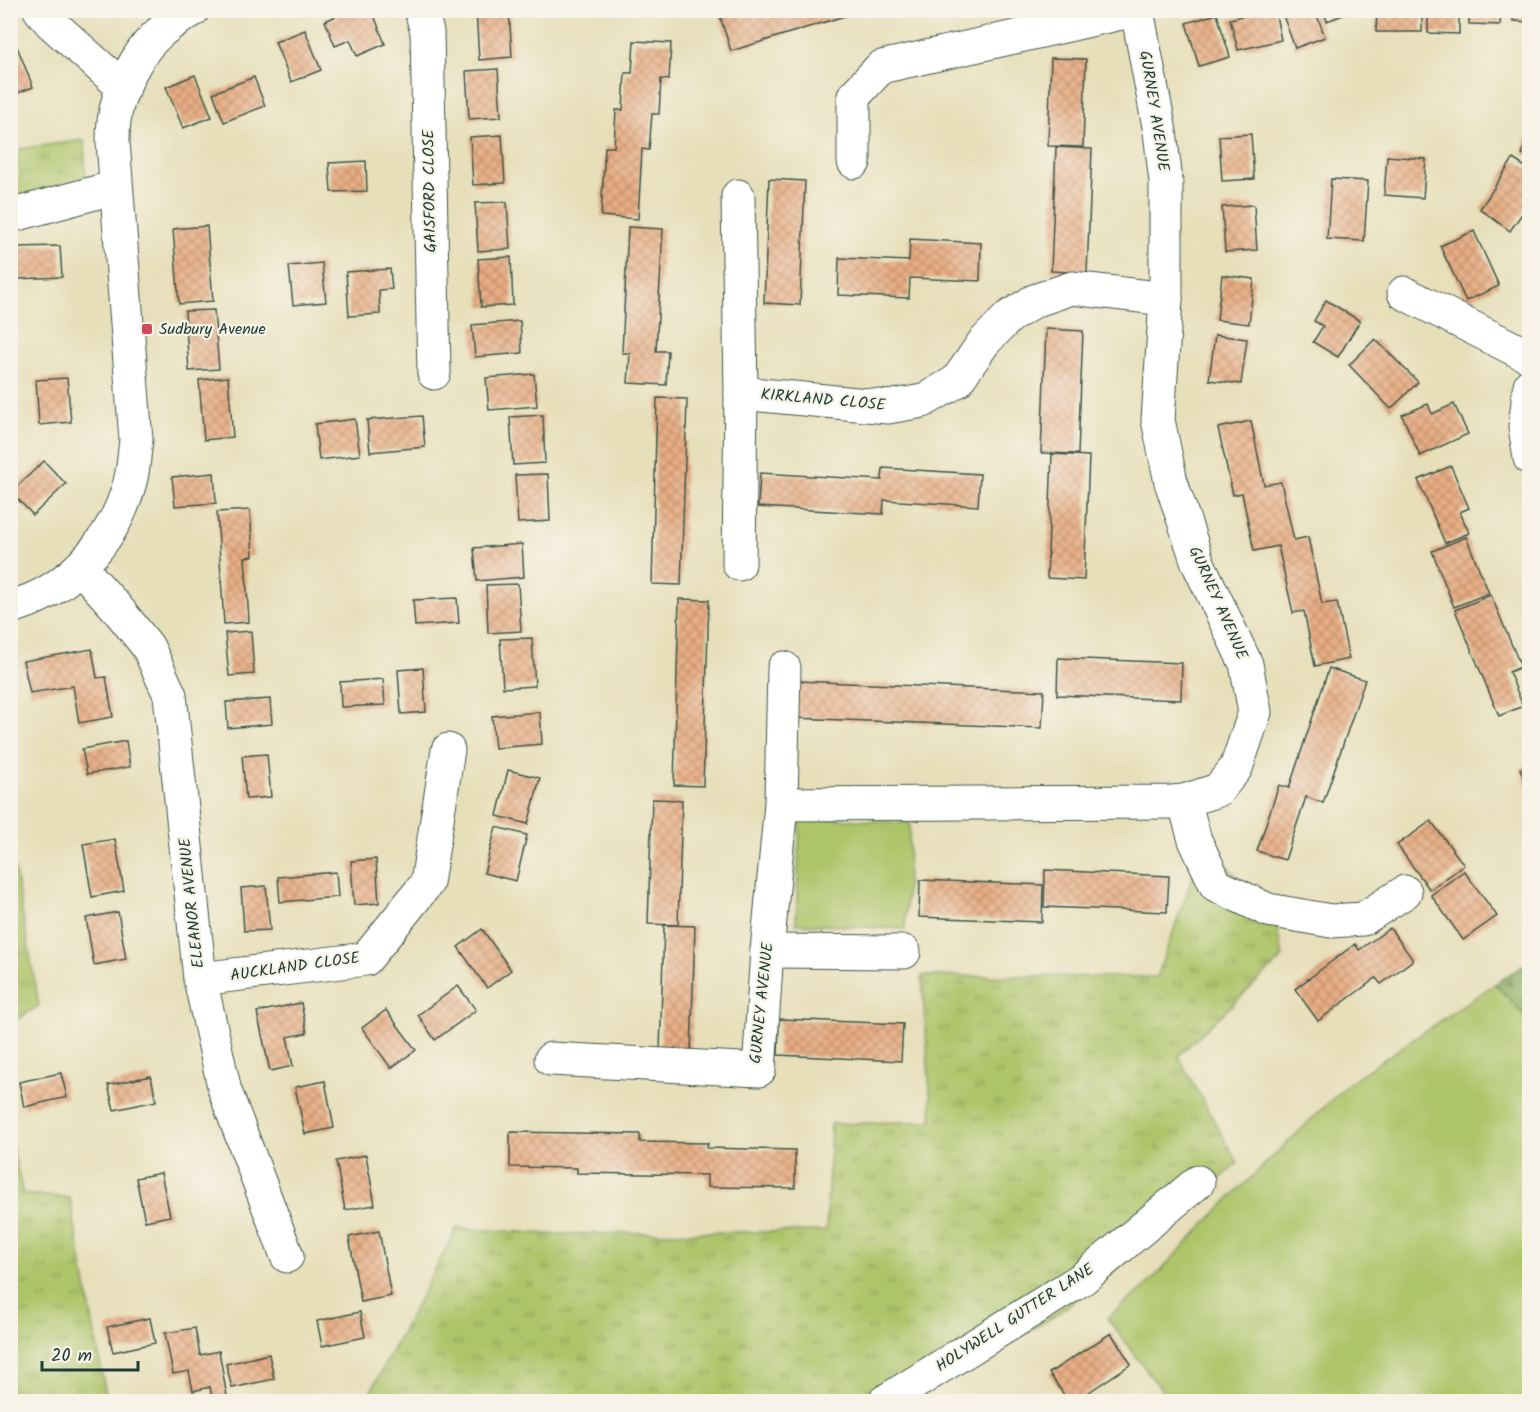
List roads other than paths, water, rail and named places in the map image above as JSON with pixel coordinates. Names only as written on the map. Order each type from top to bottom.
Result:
[{"type":"street","points":[[40,10],[51,23],[124,88]]},
{"type":"street","points":[[10,607],[27,603],[55,587],[80,567],[101,543],[119,514],[130,481],[136,440],[112,142],[115,113],[138,59],[155,37],[193,10]]},
{"type":"street","name":"GAISFORD CLOSE","points":[[421,10],[427,32],[434,373]]},
{"type":"street","points":[[854,162],[854,96],[881,67],[1136,10]]},
{"type":"street","name":"GURNEY AVENUE","points":[[781,804],[1184,801],[1218,790],[1236,768],[1255,712],[1246,664],[1198,563],[1171,482],[1158,420],[1166,299],[1166,182],[1161,132],[1136,10]]},
{"type":"street","points":[[10,216],[116,187]]},
{"type":"street","name":"KIRKLAND CLOSE","points":[[738,196],[741,393],[888,407],[923,401],[957,381],[984,342],[1009,318],[1034,301],[1072,288],[1166,299]]},
{"type":"street","points":[[1404,293],[1530,357]]},
{"type":"street","points":[[1530,385],[1525,427],[1530,458]]},
{"type":"street","points":[[739,564],[741,393]]},
{"type":"street","name":"ELEANOR AVENUE","points":[[80,567],[148,647],[170,694],[200,979],[225,1092],[287,1256]]},
{"type":"street","name":"GURNEY AVENUE","points":[[551,1059],[759,1070],[767,951],[781,804],[784,668]]},
{"type":"street","name":"AUCKLAND CLOSE","points":[[200,979],[366,958],[427,883],[448,750]]},
{"type":"street","points":[[1184,801],[1195,840],[1216,885],[1268,910],[1331,921],[1363,920],[1405,892]]},
{"type":"street","points":[[767,951],[904,952]]},
{"type":"street","name":"HOLYWELL GUTTER LANE","points":[[884,1401],[1082,1279],[1197,1182]]},
{"type":"place","name":"Sudbury Avenue","points":[[147,329]]}]
